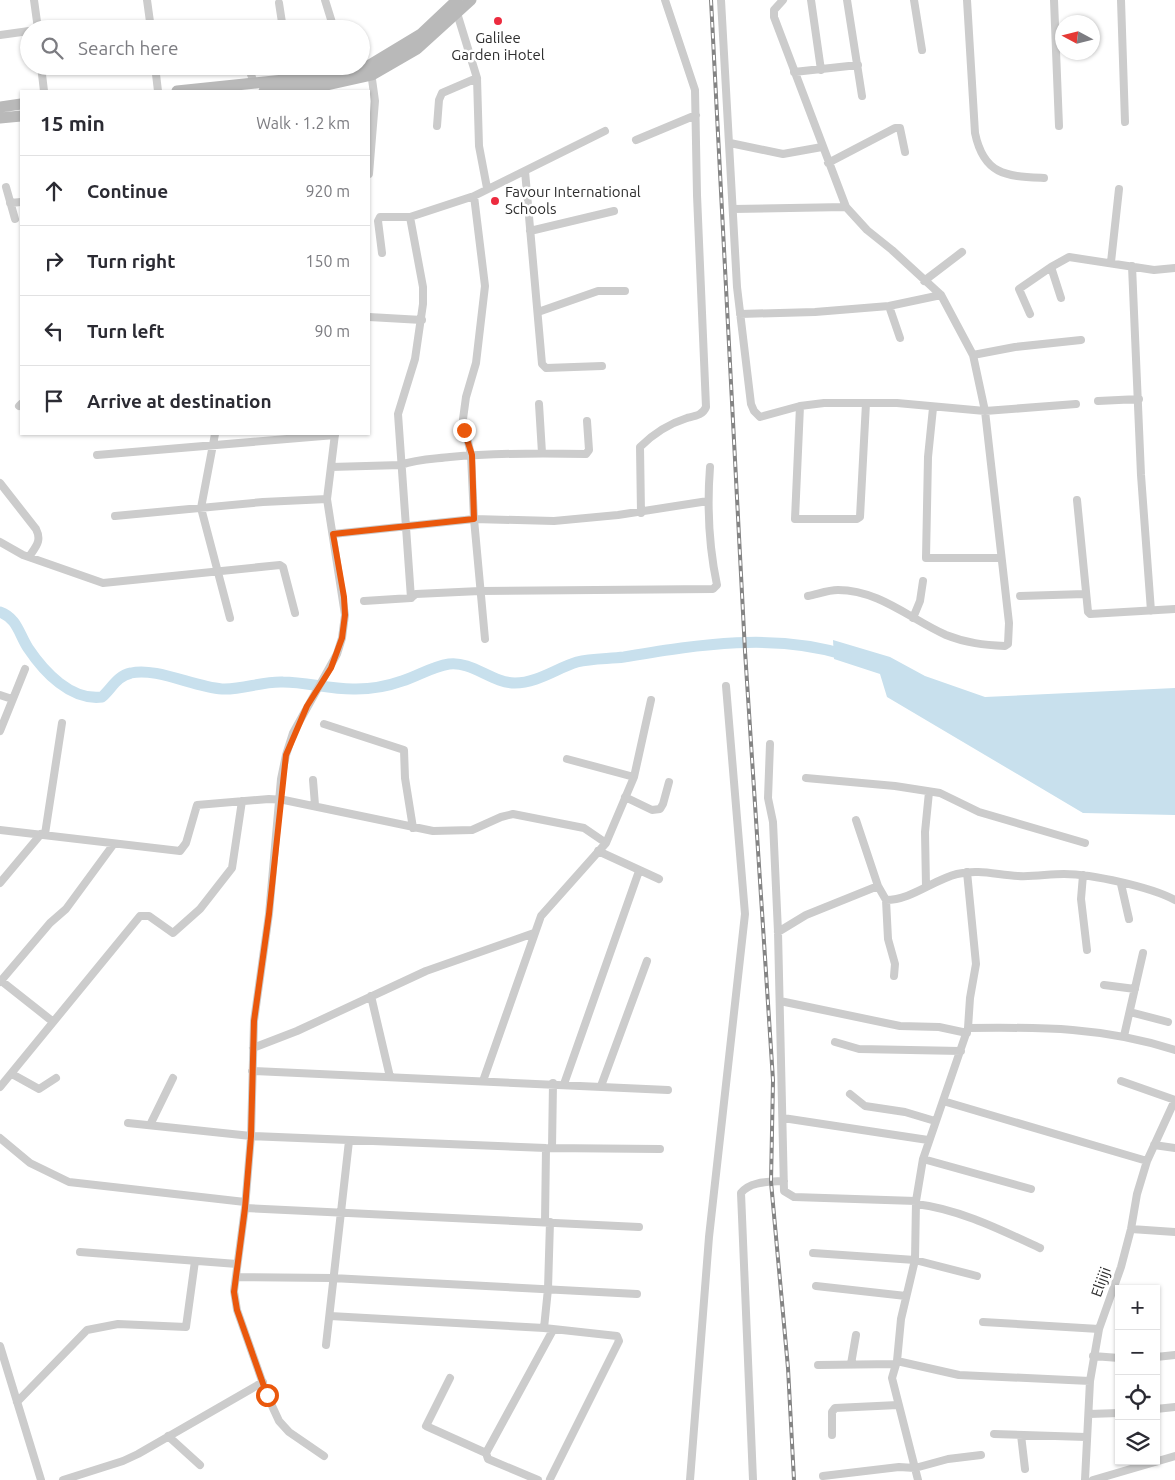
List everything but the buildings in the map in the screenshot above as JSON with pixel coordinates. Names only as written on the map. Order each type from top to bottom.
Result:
[{"type":"main road","points":[[370,70],[421,34],[457,0]]},
{"type":"main road","points":[[370,70],[417,49],[471,0]]},
{"type":"main road","points":[[187,90],[314,75]]},
{"type":"main road","points":[[278,90],[318,87],[355,75]]},
{"type":"main road","points":[[0,107],[20,104]]},
{"type":"main road","points":[[0,118],[20,116]]},
{"type":"street","points":[[34,0],[37,20]]},
{"type":"street","points":[[147,0],[150,20]]},
{"type":"street","points":[[325,0],[331,20]]},
{"type":"street","points":[[641,513],[640,447],[671,423],[700,414],[706,407],[697,195],[696,115],[693,80],[665,0]]},
{"type":"street","points":[[721,0],[740,314],[754,411],[760,417],[800,406],[824,403],[866,403],[985,411],[1076,404]]},
{"type":"street","points":[[783,0],[774,10],[774,17],[846,207],[867,230],[941,295],[973,356],[985,411],[1009,623],[1009,640],[1006,646],[982,646],[968,642],[948,635],[913,618],[888,602],[865,594],[837,590],[808,596]]},
{"type":"street","points":[[811,0],[822,70]]},
{"type":"street","points":[[847,0],[862,96]]},
{"type":"street","points":[[914,0],[922,50]]},
{"type":"street","points":[[967,0],[975,133],[980,152],[1004,174],[1044,178]]},
{"type":"street","points":[[1054,0],[1059,126]]},
{"type":"street","points":[[1121,0],[1125,122]]},
{"type":"street","points":[[279,3],[282,20]]},
{"type":"street","points":[[457,13],[477,78],[479,146],[487,188]]},
{"type":"street","points":[[0,35],[20,32]]},
{"type":"street","points":[[794,72],[858,65]]},
{"type":"street","points":[[370,70],[375,101],[375,122],[370,165]]},
{"type":"street","points":[[42,75],[44,90]]},
{"type":"street","points":[[156,75],[158,90]]},
{"type":"street","points":[[251,75],[254,83]]},
{"type":"street","points":[[291,75],[292,79]]},
{"type":"street","points":[[437,126],[439,100],[442,93],[477,78]]},
{"type":"street","points":[[636,140],[696,115]]},
{"type":"street","points":[[828,163],[895,128],[900,128],[902,132],[905,152]]},
{"type":"street","points":[[382,253],[379,219],[410,217],[474,196],[605,131]]},
{"type":"street","points":[[730,143],[777,153],[822,147]]},
{"type":"street","points":[[525,171],[543,367],[602,366]]},
{"type":"street","points":[[6,187],[15,219]]},
{"type":"street","points":[[1111,262],[1119,188]]},
{"type":"street","points":[[474,196],[485,286],[476,363],[464,407],[463,419],[472,455],[474,519],[485,639]]},
{"type":"street","points":[[10,203],[20,202]]},
{"type":"street","points":[[733,209],[846,207]]},
{"type":"street","points":[[530,231],[614,211]]},
{"type":"street","points":[[410,217],[422,287],[422,320],[411,376],[398,414],[411,598]]},
{"type":"street","points":[[924,281],[962,252]]},
{"type":"street","points":[[1030,314],[1019,289],[1069,257],[1154,270],[1175,268]]},
{"type":"street","points":[[1132,266],[1141,475],[1151,611]]},
{"type":"street","points":[[1051,267],[1061,298]]},
{"type":"street","points":[[538,312],[598,291],[625,291]]},
{"type":"street","points":[[740,314],[815,312],[889,306],[941,295]]},
{"type":"street","points":[[889,306],[900,338]]},
{"type":"street","points":[[370,317],[422,320]]},
{"type":"street","points":[[973,356],[1015,346],[1081,340]]},
{"type":"street","points":[[1098,400],[1139,399]]},
{"type":"street","points":[[800,406],[794,519],[857,519],[860,517],[866,403]]},
{"type":"street","points":[[539,404],[542,453]]},
{"type":"street","points":[[933,408],[928,457],[926,558],[1001,558]]},
{"type":"street","points":[[331,467],[401,465],[411,461],[472,455],[588,453],[587,420]]},
{"type":"street","points":[[215,435],[201,508],[220,571],[230,618]]},
{"type":"street","points":[[96,455],[213,447],[335,435],[327,499],[345,615],[342,638],[331,668],[307,706],[291,740],[281,779],[269,914],[254,1021],[251,1136],[245,1205],[234,1292],[237,1310],[271,1405],[284,1427],[324,1456]]},
{"type":"street","points":[[364,601],[411,598],[416,594],[480,591],[713,589],[716,585],[708,501],[710,467]]},
{"type":"street","points":[[0,483],[36,528],[40,536],[40,540],[29,557]]},
{"type":"street","points":[[115,516],[327,499]]},
{"type":"street","points":[[1077,500],[1085,594],[1087,610],[1090,614],[1175,609]]},
{"type":"street","points":[[333,534],[474,519],[554,521],[641,513],[708,501]]},
{"type":"street","points":[[0,542],[29,557],[103,583],[282,566],[295,613]]},
{"type":"street","points":[[913,618],[920,601],[923,581]]},
{"type":"street","points":[[1020,596],[1085,594]]},
{"type":"street","points":[[0,731],[25,669]]},
{"type":"street","points":[[690,1480],[709,1237],[745,914],[726,686]]},
{"type":"street","points":[[0,694],[12,700]]},
{"type":"street","points":[[483,1081],[534,933],[546,908],[606,843],[634,777],[651,700]]},
{"type":"street","points":[[0,883],[43,834],[62,723]]},
{"type":"street","points":[[324,724],[404,750],[405,778],[413,828]]},
{"type":"street","points":[[770,744],[768,798],[773,822],[778,932],[784,1191],[794,1197],[916,1203],[976,1220],[1040,1248]]},
{"type":"street","points":[[567,759],[634,777]]},
{"type":"street","points":[[806,778],[947,795],[978,812],[1085,843]]},
{"type":"street","points":[[313,780],[315,805]]},
{"type":"street","points":[[626,797],[652,810],[660,809],[668,782]]},
{"type":"street","points":[[926,887],[925,832],[929,792]]},
{"type":"street","points":[[0,830],[180,851],[186,843],[197,805],[269,799],[315,805],[433,831],[472,830],[501,816],[513,814],[584,828],[606,843]]},
{"type":"street","points":[[0,1087],[52,1021],[93,975],[140,916],[149,916],[173,933],[200,909],[232,868],[242,801]]},
{"type":"street","points":[[856,820],[878,886],[886,900],[888,939],[895,964],[894,976]]},
{"type":"street","points":[[52,1021],[0,981],[50,923],[66,909],[113,844]]},
{"type":"street","points":[[598,851],[659,879]]},
{"type":"street","points":[[564,1084],[639,871]]},
{"type":"street","points":[[918,1480],[892,1382],[901,1319],[915,1260],[916,1203],[923,1159],[967,1030],[976,964],[967,872]]},
{"type":"street","points":[[886,900],[899,898],[967,872],[1025,876],[1065,874],[1083,876],[1155,892],[1175,900]]},
{"type":"street","points":[[1083,876],[1081,899],[1087,950]]},
{"type":"street","points":[[1122,884],[1129,920]]},
{"type":"street","points":[[778,932],[806,915],[878,886]]},
{"type":"street","points":[[253,1048],[426,971],[534,933]]},
{"type":"street","points":[[1124,1036],[1143,953]]},
{"type":"street","points":[[602,1086],[647,960]]},
{"type":"street","points":[[1104,984],[1136,990]]},
{"type":"street","points":[[371,996],[390,1077]]},
{"type":"street","points":[[780,1001],[900,1026],[967,1030],[1069,1028],[1124,1036],[1175,1050]]},
{"type":"street","points":[[1130,1012],[1168,1022]]},
{"type":"street","points":[[834,1042],[859,1049],[960,1051]]},
{"type":"street","points":[[252,1071],[553,1083],[668,1090]]},
{"type":"street","points":[[12,1074],[39,1089],[56,1078]]},
{"type":"street","points":[[150,1125],[173,1078]]},
{"type":"street","points":[[1120,1081],[1175,1100]]},
{"type":"street","points":[[544,1328],[548,1289],[547,1222],[553,1083]]},
{"type":"street","points":[[850,1094],[865,1106],[905,1112],[935,1121]]},
{"type":"street","name":"Elijiji","points":[[1085,1480],[1090,1382],[1098,1329],[1119,1273],[1131,1229],[1137,1194],[1147,1161],[1175,1100]]},
{"type":"street","points":[[943,1101],[1147,1161]]},
{"type":"street","points":[[783,1118],[928,1140]]},
{"type":"street","points":[[128,1123],[251,1136],[349,1141],[549,1148],[660,1149]]},
{"type":"street","points":[[0,1138],[30,1163],[69,1182],[245,1205],[340,1213],[639,1227]]},
{"type":"street","points":[[326,1345],[332,1278],[349,1141]]},
{"type":"street","points":[[1154,1145],[1175,1148]]},
{"type":"street","points":[[923,1159],[1031,1189]]},
{"type":"street","points":[[753,1480],[741,1193],[744,1188],[755,1184],[784,1181]]},
{"type":"street","points":[[1131,1229],[1175,1232]]},
{"type":"street","points":[[80,1252],[237,1264]]},
{"type":"street","points":[[812,1253],[915,1260],[977,1276]]},
{"type":"street","points":[[17,1402],[86,1330],[125,1323],[186,1327],[195,1261]]},
{"type":"street","points":[[236,1277],[332,1278],[637,1294]]},
{"type":"street","points":[[816,1286],[906,1296]]},
{"type":"street","points":[[330,1316],[544,1328],[617,1336],[619,1341],[551,1480]]},
{"type":"street","points":[[983,1322],[1098,1329]]},
{"type":"street","points":[[538,1480],[488,1459],[486,1453],[553,1330]]},
{"type":"street","points":[[852,1364],[856,1335]]},
{"type":"street","points":[[0,1346],[41,1480]]},
{"type":"street","points":[[1160,1357],[1175,1355]]},
{"type":"street","points":[[1093,1356],[1115,1358]]},
{"type":"street","points":[[818,1364],[896,1362],[959,1375],[1090,1382]]},
{"type":"street","points":[[450,1378],[426,1426],[486,1453]]},
{"type":"street","points":[[63,1480],[122,1461],[263,1382]]},
{"type":"street","points":[[832,1435],[832,1412],[835,1408],[898,1406]]},
{"type":"street","points":[[1160,1409],[1175,1407]]},
{"type":"street","points":[[1089,1414],[1115,1413]]},
{"type":"street","points":[[994,1434],[1086,1437]]},
{"type":"street","points":[[1021,1435],[1025,1469]]},
{"type":"street","points":[[168,1436],[200,1465]]},
{"type":"street","points":[[823,1476],[899,1467],[915,1468],[948,1459],[981,1455]]},
{"type":"street","points":[[1093,1480],[1175,1456]]},
{"type":"water","points":[[833,640],[890,657],[925,676],[985,697],[1175,688],[1175,815],[1083,813],[887,697],[880,674],[834,659]]},
{"type":"waterway","points":[[0,612],[14,622],[28,648],[50,675],[69,690],[91,697],[102,697],[122,677],[131,673],[141,672],[163,675],[222,689],[283,682],[356,689],[391,684],[449,664],[466,666],[498,680],[515,683],[531,681],[577,662],[679,648],[735,643],[791,644],[846,655]]},
{"type":"railway","points":[[711,0],[745,651],[773,1080],[771,1182],[788,1368],[794,1480]]},
{"type":"place","name":"Galilee Garden iHotel","points":[[498,21]]},
{"type":"place","name":"Favour International Schools","points":[[495,201]]},
{"type":"route","points":[[267,1395],[257,1362],[237,1310],[234,1292],[245,1208],[251,1136],[254,1021],[269,914],[281,779],[293,733],[307,706],[331,668],[342,638],[345,615],[344,597],[333,534],[474,519],[472,455],[464,430]]}]
